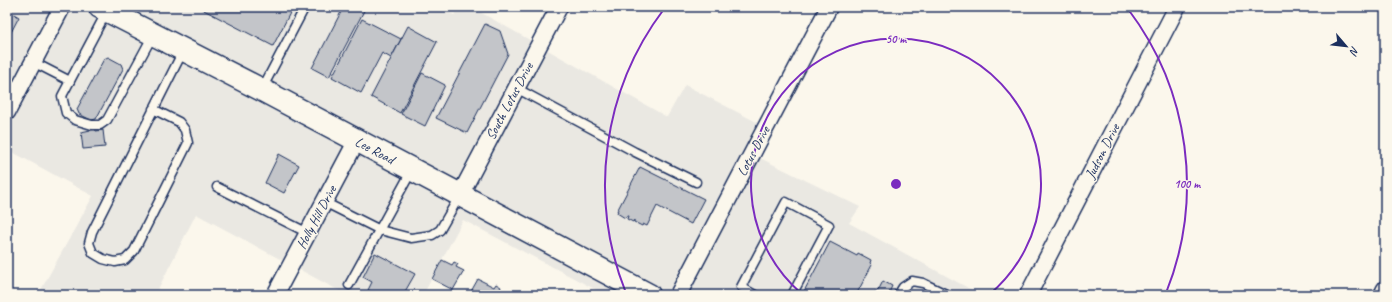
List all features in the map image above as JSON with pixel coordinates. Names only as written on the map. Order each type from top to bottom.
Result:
[{"type":"main road","name":"Lee Road","points":[[106,8],[154,35],[262,90],[649,295]]},
{"type":"street","points":[[7,112],[62,7]]},
{"type":"street","name":"South Lotus Drive","points":[[460,195],[559,7]]},
{"type":"street","name":"Lotus Drive","points":[[678,295],[828,7]]},
{"type":"street","name":"Judson Drive","points":[[1028,295],[1177,7]]},
{"type":"street","name":"Holly Hill Drive","points":[[275,295],[357,140]]},
{"type":"street","points":[[1382,295],[1385,289]]},
{"type":"lane","points":[[262,90],[305,7]]},
{"type":"lane","points":[[106,8],[62,96],[66,113],[75,120],[92,125],[100,124],[107,120],[154,35]]},
{"type":"lane","points":[[153,109],[179,122],[185,130],[188,143],[134,251],[125,260],[115,262],[103,259],[94,253],[89,243],[92,232],[153,109],[183,50]]},
{"type":"lane","points":[[33,62],[70,81]]},
{"type":"lane","points":[[516,88],[628,148],[696,182]]},
{"type":"lane","points":[[349,285],[412,169]]},
{"type":"lane","points":[[218,187],[308,233]]},
{"type":"lane","points":[[324,202],[380,230],[411,238],[432,235],[440,230],[460,195]]},
{"type":"lane","points":[[755,295],[741,287],[786,202],[829,225],[792,295]]},
{"type":"lane","points":[[898,295],[903,286],[912,281],[923,283],[948,295]]},
{"type":"shaded area","points":[[7,7],[439,7],[454,15],[460,7],[471,7],[667,117],[685,85],[774,131],[760,158],[860,207],[849,223],[981,295],[606,295],[463,220],[423,295],[347,295],[196,214],[155,295],[38,295],[93,196],[7,149]]},
{"type":"building","points":[[198,7],[293,7],[273,46]]},
{"type":"building","points":[[342,7],[366,7],[329,77],[312,68],[341,12]]},
{"type":"building","points":[[7,10],[19,17],[7,40]]},
{"type":"building","points":[[362,19],[401,39],[391,58],[382,53],[361,93],[332,77]]},
{"type":"building","points":[[485,24],[500,31],[508,54],[467,133],[436,118]]},
{"type":"building","points":[[408,26],[437,42],[400,113],[371,97]]},
{"type":"building","points":[[108,57],[121,64],[123,69],[96,119],[91,120],[79,114],[77,109],[104,59]]},
{"type":"building","points":[[422,73],[445,85],[425,126],[401,114]]},
{"type":"building","points":[[95,129],[96,131],[103,130],[105,147],[83,149],[81,132]]},
{"type":"building","points":[[279,154],[299,165],[284,193],[265,183]]},
{"type":"building","points":[[640,167],[704,199],[691,224],[657,206],[647,226],[643,224],[642,226],[634,222],[634,220],[633,222],[627,219],[628,216],[625,218],[617,213]]},
{"type":"building","points":[[830,242],[857,256],[858,253],[871,260],[870,263],[872,265],[856,295],[802,295]]},
{"type":"building","points":[[375,253],[415,274],[403,295],[377,295],[368,290],[372,282],[363,277]]},
{"type":"building","points":[[442,260],[452,265],[454,262],[458,264],[456,267],[464,271],[453,290],[432,279]]},
{"type":"building","points":[[478,279],[494,287],[496,284],[501,287],[498,295],[469,295]]},
{"type":"building","points":[[883,281],[892,286],[888,295],[874,295],[877,290],[878,291]]}]
